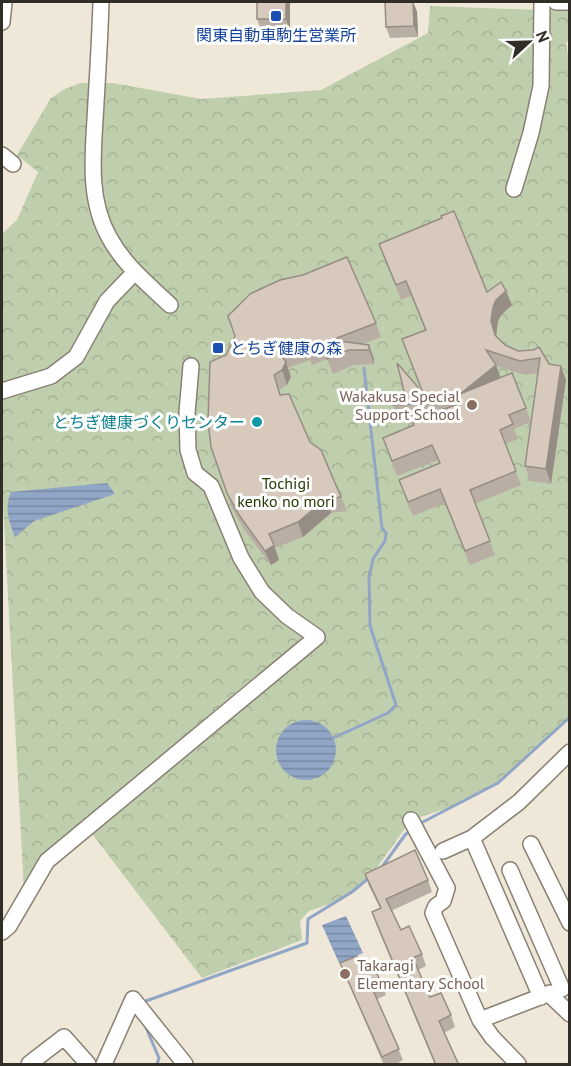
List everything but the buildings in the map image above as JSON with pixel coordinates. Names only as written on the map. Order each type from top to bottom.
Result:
[{"type":"street","points":[[2,22],[4,2]]},
{"type":"street","points":[[101,2],[93,164],[94,194],[108,236],[135,272],[170,305]]},
{"type":"street","points":[[514,189],[531,133],[541,86],[542,2]]},
{"type":"street","points":[[556,2],[570,2]]},
{"type":"street","points":[[2,391],[51,376],[76,357],[107,301],[135,272]]},
{"type":"street","points":[[2,932],[9,926],[47,861],[317,637],[286,616],[262,592],[241,558],[211,486],[195,473],[188,450],[187,413],[191,366]]},
{"type":"street","points":[[443,851],[472,838],[519,802],[570,752]]},
{"type":"street","points":[[414,826],[447,888],[443,901],[436,906],[433,914],[480,1020],[518,1065]]},
{"type":"street","points":[[472,838],[555,991],[570,1014]]},
{"type":"street","points":[[531,844],[570,923]]},
{"type":"street","points":[[510,870],[555,991]]},
{"type":"street","points":[[480,1020],[555,991]]},
{"type":"street","points":[[104,1065],[133,999],[184,1065]]},
{"type":"street","points":[[29,1065],[64,1037],[88,1065]]},
{"type":"green space","name":"Tochigi kenko no mori","points":[[430,6],[569,11],[569,40],[566,43],[570,69],[569,717],[498,783],[463,803],[411,820],[373,873],[342,900],[309,911],[300,921],[302,940],[202,978],[83,822],[24,891],[2,485],[2,234],[17,220],[38,172],[17,155],[51,98],[80,83],[113,83],[201,99],[321,90],[428,33]]},
{"type":"water","points":[[107,483],[115,494],[34,521],[15,537],[8,509],[11,492]]},
{"type":"water","points":[[306,720],[323,725],[331,733],[336,750],[331,767],[323,775],[306,780],[289,775],[281,767],[276,750],[281,733],[289,725]]},
{"type":"water","points":[[346,916],[363,953],[339,963],[322,925]]},
{"type":"waterway","points":[[333,738],[388,713],[396,705],[370,626],[369,577],[373,559],[385,541],[386,533],[382,528],[364,368]]},
{"type":"waterway","points":[[419,824],[498,783],[570,717]]},
{"type":"waterway","points":[[382,867],[411,830]]},
{"type":"waterway","points":[[146,1001],[307,943],[308,919],[352,892],[370,877]]},
{"type":"waterway","points":[[144,1023],[159,1058],[157,1064]]},
{"type":"place","name":"関東自動車駒生営業所","points":[[276,16]]},
{"type":"place","name":"とちぎ健康の森","points":[[218,348]]},
{"type":"place","name":"Wakakusa Special Support School","points":[[472,405]]},
{"type":"place","name":"とちぎ健康づくりセンター","points":[[257,422]]},
{"type":"place","name":"Takaragi Elementary School","points":[[345,974]]}]
